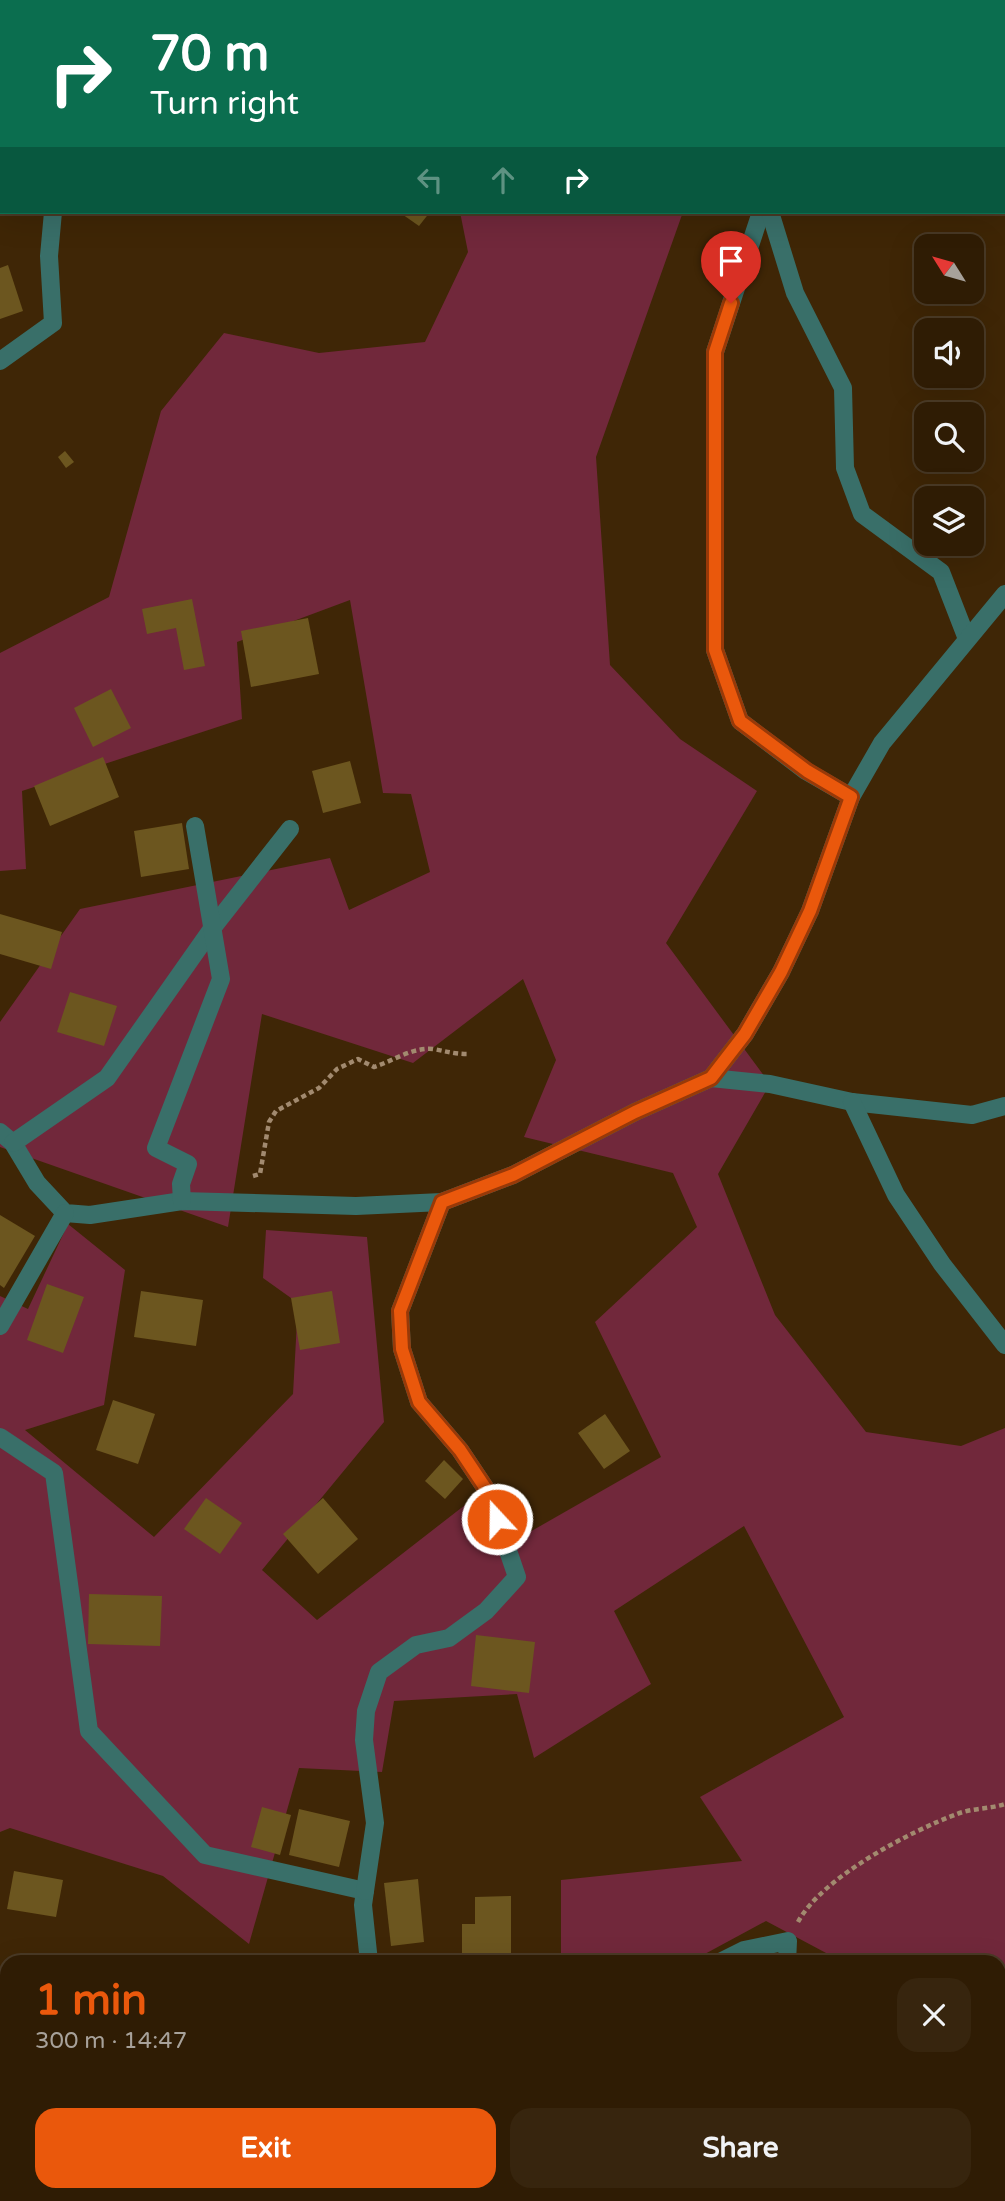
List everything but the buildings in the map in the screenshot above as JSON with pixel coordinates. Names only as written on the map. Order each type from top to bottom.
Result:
[{"type":"street","points":[[0,361],[53,323],[49,256],[53,214]]},
{"type":"street","points":[[760,214],[715,352],[715,650],[740,721],[807,771],[851,797]]},
{"type":"street","points":[[771,214],[795,293],[843,387],[845,468],[862,514],[941,572],[967,639]]},
{"type":"street","points":[[290,828],[214,926],[107,1078],[6,1138],[37,1183],[65,1213],[90,1215],[182,1201],[356,1206],[442,1202],[513,1175],[635,1112],[711,1078],[745,1034],[781,972],[810,911],[851,797],[882,743],[1005,594]]},
{"type":"street","points":[[182,1201],[181,1184],[188,1164],[156,1148],[222,979],[195,826]]},
{"type":"street","points":[[711,1078],[770,1084],[852,1102],[972,1115],[1005,1105]]},
{"type":"street","points":[[852,1102],[896,1195],[942,1264],[1005,1345]]},
{"type":"street","points":[[368,1955],[363,1905],[375,1822],[364,1740],[366,1711],[379,1672],[416,1645],[449,1638],[486,1611],[517,1577],[488,1492],[460,1450],[419,1402],[402,1349],[400,1311],[442,1202]]},
{"type":"street","points":[[0,1326],[65,1213]]},
{"type":"street","points":[[0,1437],[54,1472],[89,1731],[205,1855],[365,1891]]},
{"type":"street","points":[[734,1955],[744,1950],[788,1941],[787,1955]]},
{"type":"path","points":[[243,1180],[260,1174],[269,1122],[276,1111],[318,1088],[337,1069],[358,1059],[374,1067],[409,1052],[467,1054]]},
{"type":"path","points":[[788,1941],[804,1912],[842,1877],[885,1848],[960,1813],[1005,1804]]},
{"type":"shaded area","points":[[460,214],[682,214],[596,457],[610,665],[680,739],[757,791],[666,943],[770,1084],[718,1174],[775,1315],[866,1432],[961,1446],[1005,1428],[1005,1955],[830,1955],[766,1921],[703,1955],[561,1955],[561,1880],[742,1861],[700,1797],[844,1717],[744,1526],[614,1611],[651,1684],[534,1758],[517,1694],[394,1701],[382,1772],[299,1768],[249,1944],[163,1876],[10,1828],[0,1832],[0,1296],[28,1309],[68,1224],[125,1270],[104,1405],[25,1430],[154,1537],[293,1394],[298,1303],[263,1278],[266,1230],[367,1237],[384,1422],[262,1570],[317,1620],[465,1505],[528,1533],[661,1457],[595,1322],[697,1227],[673,1173],[524,1137],[556,1060],[523,979],[413,1063],[262,1014],[228,1227],[0,1147],[0,1022],[80,909],[330,858],[349,910],[430,872],[411,794],[383,793],[350,600],[237,642],[242,719],[22,791],[26,869],[0,871],[0,653],[109,597],[161,411],[224,333],[319,353],[425,342],[468,252]]},
{"type":"route","points":[[497,1519],[488,1492],[460,1450],[419,1402],[402,1349],[400,1311],[442,1202],[513,1175],[635,1112],[711,1078],[745,1034],[781,972],[810,911],[851,797],[807,771],[740,721],[715,650],[715,352],[731,303]]}]
